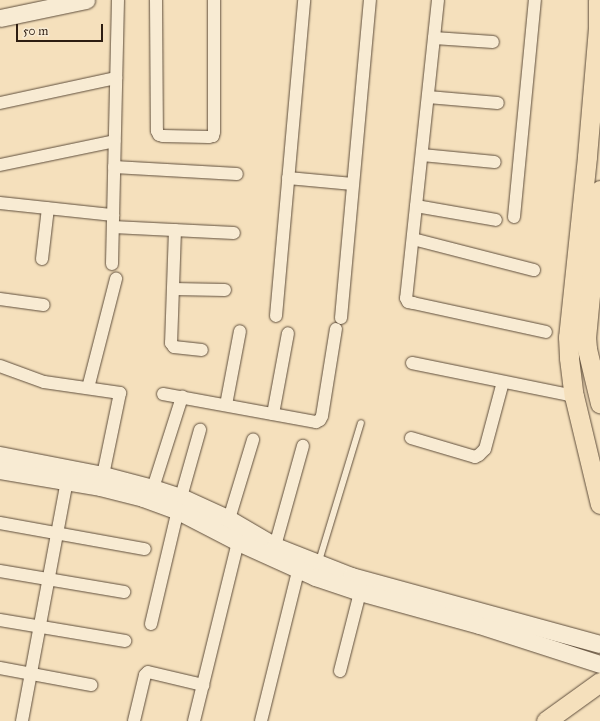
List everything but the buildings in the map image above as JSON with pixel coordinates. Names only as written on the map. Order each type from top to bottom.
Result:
[{"type":"main road","points":[[598,0],[598,28],[588,149],[568,337],[568,358],[574,396],[600,504]]},
{"type":"main road","points":[[600,190],[586,337],[586,349],[600,403]]},
{"type":"main road","points":[[546,721],[600,682]]},
{"type":"street","points":[[0,18],[86,0]]},
{"type":"street","points":[[112,264],[118,0]]},
{"type":"street","points":[[156,0],[158,135],[209,137],[213,136],[214,132],[214,0]]},
{"type":"street","points":[[276,316],[304,0]]},
{"type":"street","points":[[163,394],[316,422],[320,420],[338,324],[370,0]]},
{"type":"street","points":[[438,0],[406,298],[408,302],[546,332]]},
{"type":"street","points":[[514,217],[534,0]]},
{"type":"street","points":[[434,38],[493,42]]},
{"type":"street","points":[[0,103],[116,78]]},
{"type":"street","points":[[428,96],[498,103]]},
{"type":"street","points":[[0,164],[115,140]]},
{"type":"street","points":[[422,155],[494,162]]},
{"type":"street","points":[[114,167],[237,174]]},
{"type":"street","points":[[288,178],[353,184]]},
{"type":"street","points":[[0,203],[48,208],[113,221],[175,230],[234,233]]},
{"type":"street","points":[[416,206],[496,220]]},
{"type":"street","points":[[42,259],[48,208]]},
{"type":"street","points":[[175,230],[172,346],[202,350]]},
{"type":"street","points":[[412,240],[534,270]]},
{"type":"street","points":[[88,388],[116,279]]},
{"type":"street","points":[[173,289],[225,290]]},
{"type":"street","points":[[0,299],[44,305]]},
{"type":"street","points":[[226,405],[240,331]]},
{"type":"street","points":[[273,414],[288,333]]},
{"type":"street","points":[[412,363],[574,396]]},
{"type":"street","points":[[0,366],[44,382],[120,393],[103,475]]},
{"type":"street","points":[[411,438],[475,457],[479,455],[485,449],[503,382]]},
{"type":"street","points":[[153,488],[182,397]]},
{"type":"street","points":[[151,624],[180,504],[200,430]]},
{"type":"street","points":[[229,520],[253,440]]},
{"type":"street","points":[[275,546],[303,446]]},
{"type":"street","points":[[0,455],[68,475],[100,487],[143,498],[180,504],[229,520],[275,546],[300,563],[319,564],[362,586],[600,644]]},
{"type":"street","points":[[0,470],[68,475],[103,475],[153,488],[238,542],[362,586],[600,664]]},
{"type":"street","points":[[22,721],[68,475]]},
{"type":"street","points":[[0,523],[145,549]]},
{"type":"street","points":[[194,721],[238,542]]},
{"type":"street","points":[[261,721],[300,563]]},
{"type":"street","points":[[0,571],[124,592]]},
{"type":"street","points":[[340,671],[362,586]]},
{"type":"street","points":[[0,620],[125,642]]},
{"type":"street","points":[[0,668],[91,685]]},
{"type":"street","points":[[134,721],[145,675],[148,672],[203,685]]},
{"type":"lane","points":[[319,564],[361,423]]}]
